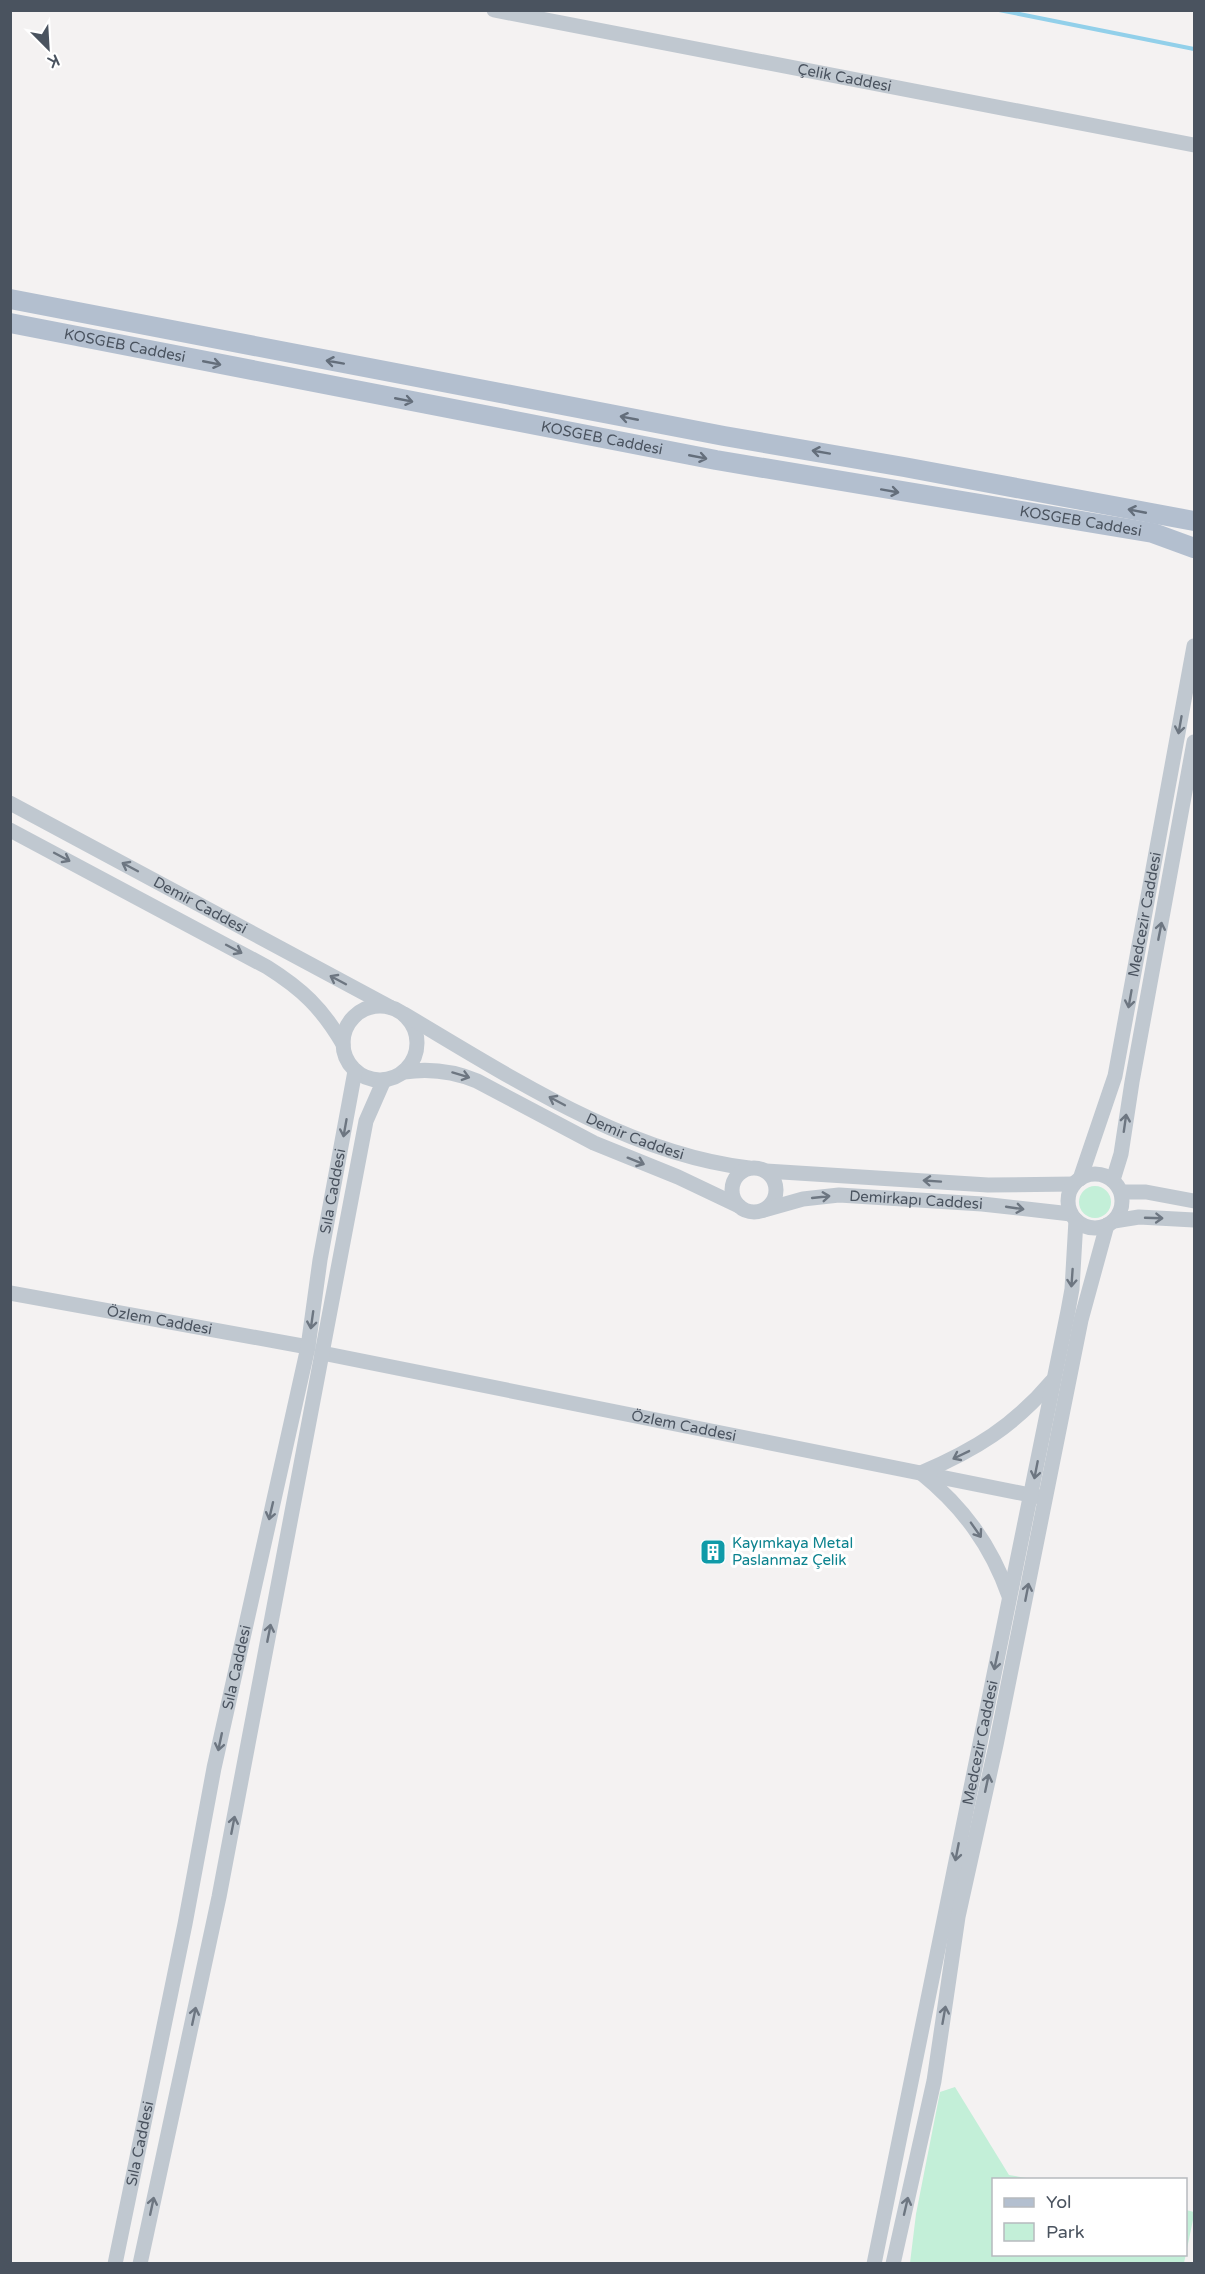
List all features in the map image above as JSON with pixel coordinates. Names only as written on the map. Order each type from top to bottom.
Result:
[{"type":"main road","name":"KOSGEB Caddesi","points":[[10,298],[724,436],[1194,521]]},
{"type":"main road","name":"KOSGEB Caddesi","points":[[10,323],[716,460],[1153,533],[1194,548]]},
{"type":"street","name":"Çelik Caddesi","points":[[494,10],[574,18],[1194,145]]},
{"type":"street","name":"Medcezir Caddesi","points":[[1077,1181],[1115,1076],[1194,646]]},
{"type":"street","name":"Medcezir Caddesi","points":[[1117,1186],[1132,1082],[1194,742]]},
{"type":"street","name":"Demir Caddesi","points":[[10,803],[397,1011],[588,1118],[693,1159],[749,1168]]},
{"type":"street","name":"Demir Caddesi","points":[[10,830],[267,967],[303,992],[325,1015],[343,1044]]},
{"type":"street","points":[[373,1007],[397,1011],[412,1024],[417,1043],[415,1056],[404,1072],[384,1080],[372,1079],[355,1071],[345,1054],[343,1044],[347,1028],[357,1014],[373,1007]]},
{"type":"street","name":"Demir Caddesi","points":[[404,1072],[434,1069],[462,1074],[594,1143],[678,1177],[739,1206]]},
{"type":"street","name":"Sıla Caddesi","points":[[115,2264],[185,1924],[214,1768],[315,1350],[320,1260],[355,1071]]},
{"type":"street","points":[[140,2264],[219,1897],[315,1350],[366,1121],[384,1080]]},
{"type":"street","points":[[749,1168],[766,1171],[773,1178],[776,1191],[771,1204],[764,1210],[748,1211],[739,1206],[733,1196],[732,1184],[739,1173],[749,1168]]},
{"type":"street","name":"Demirkapı Caddesi","points":[[766,1171],[988,1185],[1077,1181]]},
{"type":"street","points":[[1110,1223],[1122,1207],[1117,1186],[1107,1176],[1093,1174],[1077,1181],[1068,1198],[1073,1217],[1090,1228],[1139,1217],[1194,1220]]},
{"type":"street","points":[[1117,1186],[1194,1201]]},
{"type":"street","name":"Demirkapı Caddesi","points":[[764,1210],[802,1199],[839,1196],[982,1204],[1073,1217]]},
{"type":"street","name":"Medcezir Caddesi","points":[[892,2264],[934,2081],[958,1917],[996,1745],[1038,1497],[1054,1379],[1072,1289],[1073,1217]]},
{"type":"street","name":"Medcezir Caddesi","points":[[874,2264],[1009,1597],[1038,1497],[1081,1320],[1110,1223]]},
{"type":"street","name":"Özlem Caddesi","points":[[10,1293],[315,1350],[1038,1497]]},
{"type":"street","points":[[1009,1597],[1001,1573],[975,1528],[942,1490],[921,1473],[967,1453],[987,1441],[1023,1413],[1054,1379]]},
{"type":"green space","points":[[1095,1186],[1106,1191],[1111,1202],[1106,1213],[1095,1218],[1084,1213],[1079,1202],[1084,1191]]},
{"type":"green space","points":[[955,2087],[1009,2175],[1026,2178],[992,2178],[992,2256],[1186,2256],[1184,2263],[910,2263],[916,2214],[940,2092]]},
{"type":"green space","points":[[1187,2210],[1194,2212],[1187,2248]]},
{"type":"waterway","points":[[999,10],[1194,49]]},
{"type":"place","name":"Kayımkaya Metal Paslanmaz Çelik","points":[[713,1552]]}]
